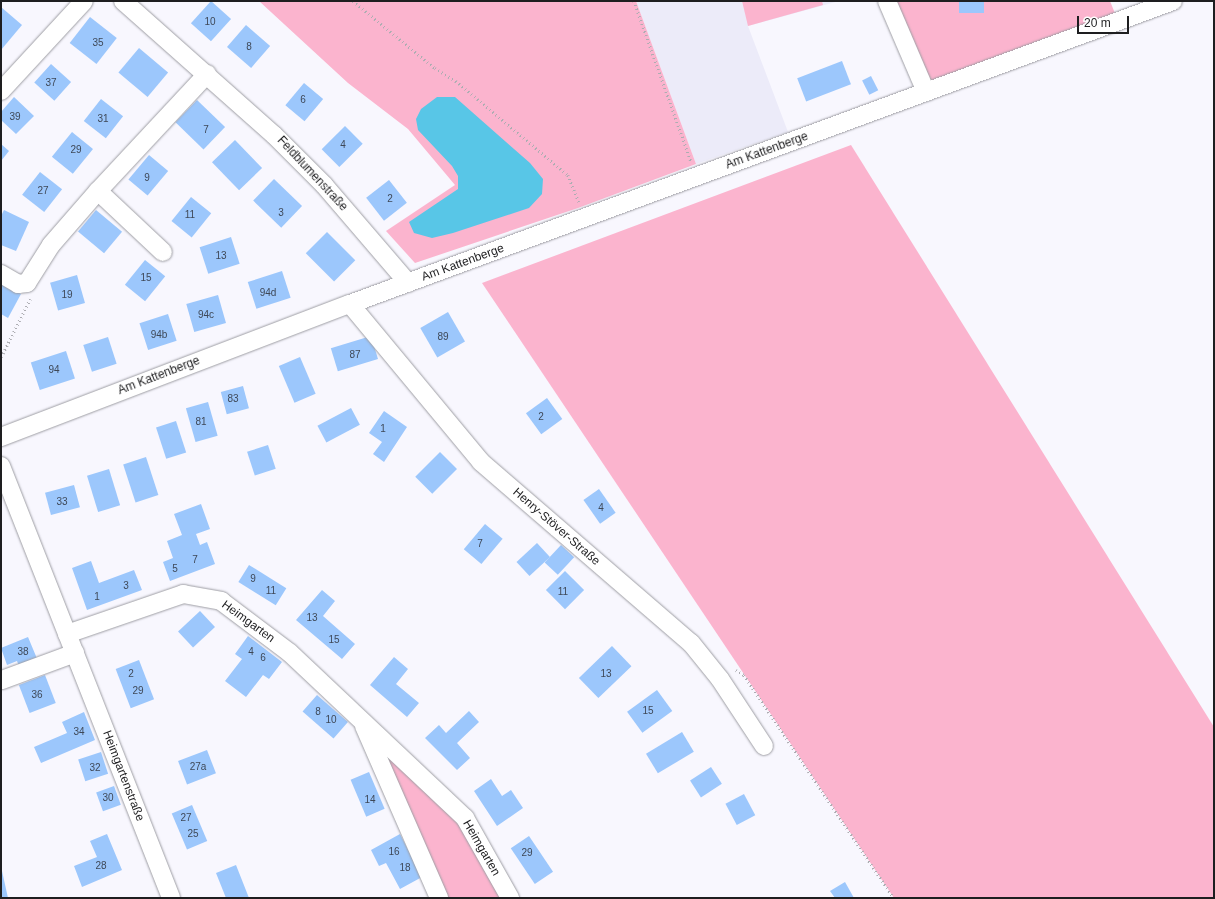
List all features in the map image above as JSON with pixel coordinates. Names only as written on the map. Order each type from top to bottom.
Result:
[{"type":"street","points":[[1,91],[84,1]]},
{"type":"street","name":"Feldblumenstraße","points":[[123,1],[274,135],[324,185],[408,283]]},
{"type":"street","points":[[887,1],[926,92]]},
{"type":"street","name":"Am Kattenberge","points":[[1,436],[350,304],[1173,1]]},
{"type":"street","points":[[1,274],[18,284],[27,283],[51,245],[98,191],[207,74]]},
{"type":"street","points":[[98,191],[163,252]]},
{"type":"street","name":"Henry-Stöver-Straße","points":[[350,304],[481,462],[691,643],[720,679],[764,746]]},
{"type":"street","name":"Heimgartenstraße","points":[[1,466],[171,898]]},
{"type":"street","name":"Heimgarten","points":[[67,634],[183,594],[222,601],[290,653],[465,818],[510,898]]},
{"type":"street","points":[[2,680],[75,653]]},
{"type":"street","name":"Heimgarten","points":[[360,718],[439,898]]},
{"type":"path","points":[[354,1],[435,68],[456,81],[568,175],[586,218]]},
{"type":"path","points":[[634,1],[696,177]]},
{"type":"path","points":[[1,357],[32,295],[27,283]]},
{"type":"path","points":[[730,667],[744,675],[894,898]]},
{"type":"shaded area","points":[[259,1],[636,1],[696,164],[578,208],[415,263],[386,231],[455,185],[408,129],[348,83]]},
{"type":"shaded area","points":[[636,1],[839,1],[748,26],[788,132],[696,164]]},
{"type":"shaded area","points":[[742,1],[822,1],[823,5],[748,26]]},
{"type":"shaded area","points":[[887,1],[1110,1],[1118,21],[926,92]]},
{"type":"shaded area","points":[[851,145],[1214,727],[1214,898],[894,898],[482,283]]},
{"type":"shaded area","points":[[361,718],[465,818],[510,898],[439,898]]},
{"type":"water","points":[[437,97],[455,97],[530,163],[543,179],[542,194],[529,208],[453,233],[432,238],[414,233],[409,222],[458,189],[458,176],[452,166],[418,130],[416,119],[421,109]]},
{"type":"building","points":[[211,1],[231,19],[211,41],[191,23]]},
{"type":"building","points":[[959,1],[984,1],[984,13],[959,13]]},
{"type":"building","points":[[1,7],[22,25],[1,50]]},
{"type":"building","points":[[90,17],[117,38],[96,64],[70,43]]},
{"type":"building","points":[[246,25],[270,46],[251,68],[227,47]]},
{"type":"building","points":[[139,48],[168,72],[148,97],[118,73]]},
{"type":"building","points":[[842,61],[851,84],[806,102],[797,78]]},
{"type":"building","points":[[51,64],[71,82],[54,101],[34,83]]},
{"type":"building","points":[[871,76],[878,90],[869,95],[862,81]]},
{"type":"building","points":[[304,83],[323,99],[305,121],[285,105]]},
{"type":"building","points":[[14,97],[34,116],[16,134],[1,120],[1,112]]},
{"type":"building","points":[[101,99],[123,116],[106,138],[84,121]]},
{"type":"building","points":[[197,100],[225,127],[204,149],[175,122]]},
{"type":"building","points":[[345,126],[363,144],[339,167],[322,149]]},
{"type":"building","points":[[72,132],[93,149],[73,174],[52,157]]},
{"type":"building","points":[[235,140],[262,168],[239,190],[212,162]]},
{"type":"building","points":[[1,144],[9,151],[1,161]]},
{"type":"building","points":[[149,155],[168,171],[148,196],[128,180]]},
{"type":"building","points":[[40,172],[62,189],[44,212],[22,195]]},
{"type":"building","points":[[274,179],[302,206],[281,228],[253,201]]},
{"type":"building","points":[[389,180],[407,203],[384,221],[366,198]]},
{"type":"building","points":[[191,197],[211,213],[192,237],[171,221]]},
{"type":"building","points":[[4,210],[29,222],[16,251],[1,245],[1,216]]},
{"type":"building","points":[[96,210],[122,232],[104,253],[78,231]]},
{"type":"building","points":[[327,232],[355,260],[334,281],[306,253]]},
{"type":"building","points":[[231,237],[240,264],[208,274],[200,247]]},
{"type":"building","points":[[145,260],[165,276],[145,301],[125,285]]},
{"type":"building","points":[[282,271],[291,298],[256,309],[248,282]]},
{"type":"building","points":[[77,275],[85,303],[58,311],[50,283]]},
{"type":"building","points":[[1,283],[21,294],[8,318],[1,314]]},
{"type":"building","points":[[218,295],[226,323],[194,332],[186,304]]},
{"type":"building","points":[[448,312],[465,341],[437,357],[420,328]]},
{"type":"building","points":[[168,314],[177,341],[148,350],[139,323]]},
{"type":"building","points":[[371,336],[378,359],[338,371],[331,348]]},
{"type":"building","points":[[108,337],[117,364],[92,372],[83,345]]},
{"type":"building","points":[[66,351],[75,379],[40,390],[31,362]]},
{"type":"building","points":[[300,357],[316,394],[294,403],[279,366]]},
{"type":"building","points":[[243,386],[249,408],[227,414],[221,392]]},
{"type":"building","points":[[547,398],[562,419],[541,434],[526,413]]},
{"type":"building","points":[[208,402],[218,436],[196,442],[186,408]]},
{"type":"building","points":[[351,408],[360,425],[326,443],[317,426]]},
{"type":"building","points":[[384,411],[407,427],[384,462],[373,454],[382,442],[369,433]]},
{"type":"building","points":[[176,421],[186,452],[166,459],[156,427]]},
{"type":"building","points":[[268,445],[276,469],[255,476],[247,452]]},
{"type":"building","points":[[440,452],[457,469],[432,494],[415,477]]},
{"type":"building","points":[[146,457],[158,495],[136,502],[123,464]]},
{"type":"building","points":[[109,469],[120,505],[98,512],[87,476]]},
{"type":"building","points":[[74,485],[80,507],[51,515],[45,493]]},
{"type":"building","points":[[599,489],[616,513],[600,524],[583,500]]},
{"type":"building","points":[[201,504],[210,529],[196,534],[200,545],[207,542],[215,564],[170,581],[163,562],[173,558],[167,541],[182,535],[174,514]]},
{"type":"building","points":[[485,524],[503,539],[481,564],[464,549]]},
{"type":"building","points":[[537,543],[550,557],[529,576],[517,562]]},
{"type":"building","points":[[561,545],[574,557],[558,575],[545,563]]},
{"type":"building","points":[[91,561],[99,583],[134,570],[142,590],[87,610],[72,568]]},
{"type":"building","points":[[249,565],[286,588],[276,605],[238,582]]},
{"type":"building","points":[[565,571],[584,590],[565,609],[546,590]]},
{"type":"building","points":[[322,590],[335,601],[323,616],[355,644],[342,659],[296,620]]},
{"type":"building","points":[[200,611],[215,627],[193,648],[178,631]]},
{"type":"building","points":[[248,636],[282,662],[269,679],[263,675],[246,697],[225,681],[242,659],[235,654]]},
{"type":"building","points":[[28,637],[38,661],[20,669],[17,661],[7,665],[1,648]]},
{"type":"building","points":[[612,646],[631,666],[598,698],[579,678]]},
{"type":"building","points":[[394,657],[408,669],[396,684],[419,703],[407,717],[370,685]]},
{"type":"building","points":[[139,660],[154,699],[131,708],[116,669]]},
{"type":"building","points":[[45,675],[56,703],[30,713],[19,685]]},
{"type":"building","points":[[657,690],[672,711],[642,733],[627,712]]},
{"type":"building","points":[[317,695],[348,722],[334,739],[303,712]]},
{"type":"building","points":[[469,711],[479,722],[457,743],[470,758],[457,770],[425,738],[439,725],[446,733]]},
{"type":"building","points":[[84,712],[95,740],[41,763],[34,747],[67,733],[62,722]]},
{"type":"building","points":[[682,732],[694,752],[658,773],[646,754]]},
{"type":"building","points":[[207,750],[216,773],[187,784],[178,761]]},
{"type":"building","points":[[101,752],[108,774],[85,781],[78,759]]},
{"type":"building","points":[[711,767],[722,784],[701,797],[690,781]]},
{"type":"building","points":[[369,772],[385,809],[366,817],[351,780]]},
{"type":"building","points":[[491,779],[502,796],[511,790],[523,808],[497,826],[474,791]]},
{"type":"building","points":[[114,786],[121,805],[103,811],[96,792]]},
{"type":"building","points":[[744,794],[755,815],[737,825],[725,804]]},
{"type":"building","points":[[192,805],[207,841],[187,849],[172,814]]},
{"type":"building","points":[[107,834],[122,870],[82,887],[74,866],[97,857],[90,841]]},
{"type":"building","points":[[400,834],[422,877],[400,889],[386,863],[379,866],[371,850]]},
{"type":"building","points":[[529,836],[553,872],[535,884],[511,848]]},
{"type":"building","points":[[236,865],[249,898],[226,898],[216,873]]},
{"type":"building","points":[[2,871],[8,898],[1,898]]},
{"type":"building","points":[[845,882],[854,898],[835,898],[830,891]]}]
